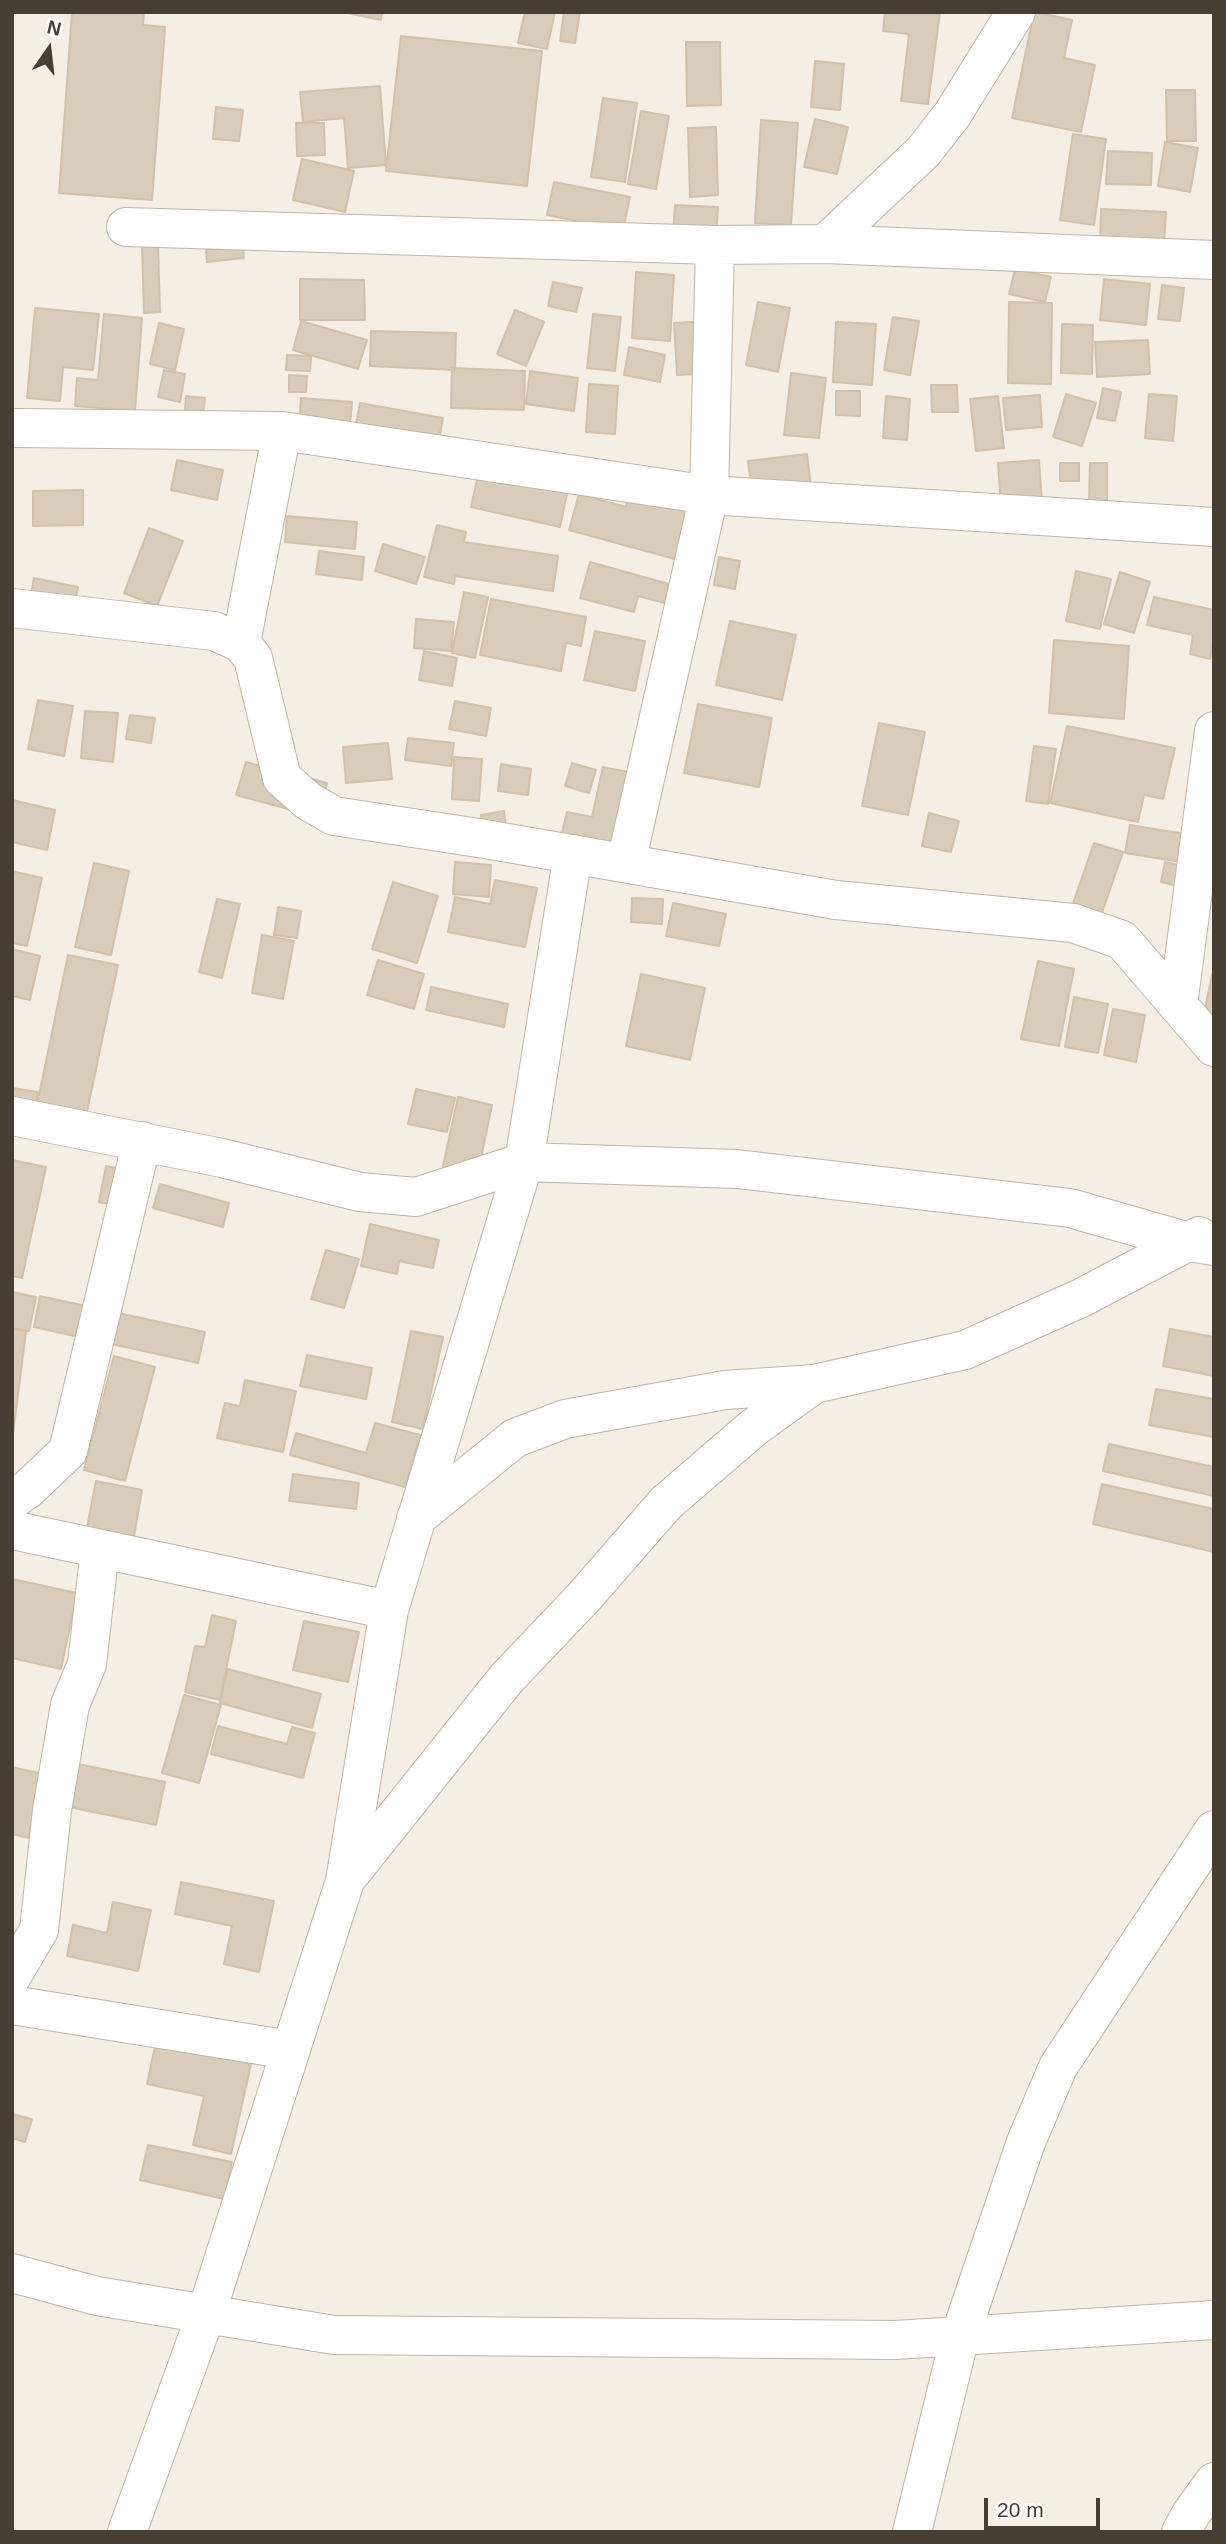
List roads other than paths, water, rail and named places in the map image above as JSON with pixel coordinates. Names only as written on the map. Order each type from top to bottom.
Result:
[{"type":"street","points":[[825,244],[923,152],[953,116],[1016,12]]},
{"type":"street","points":[[126,227],[715,245],[825,244],[1214,260]]},
{"type":"street","points":[[626,863],[709,495],[715,245]]},
{"type":"street","points":[[17,428],[282,431],[709,495],[1214,527]]},
{"type":"street","points":[[241,643],[282,431]]},
{"type":"street","points":[[12,608],[215,631],[241,643],[253,658],[282,778],[308,801],[334,816],[836,900],[1073,923],[1122,940],[1214,1046]]},
{"type":"street","points":[[1178,1006],[1214,731]]},
{"type":"street","points":[[127,2532],[206,2314],[345,1881],[389,1610],[524,1162],[573,854]]},
{"type":"street","points":[[12,1116],[222,1157],[360,1192],[416,1197],[524,1162],[737,1169],[1070,1208],[1206,1239]]},
{"type":"street","points":[[12,1500],[29,1489],[68,1451],[142,1141]]},
{"type":"street","points":[[415,1518],[515,1438],[565,1419],[725,1390],[814,1384],[965,1350],[1206,1239]]},
{"type":"street","points":[[345,1881],[506,1679],[584,1597],[666,1503],[753,1428],[814,1384]]},
{"type":"street","points":[[12,1530],[389,1610]]},
{"type":"street","points":[[12,1976],[39,1930],[52,1810],[71,1705],[87,1664],[100,1549]]},
{"type":"street","points":[[912,2532],[960,2336],[1026,2142],[1058,2067],[1214,1830]]},
{"type":"street","points":[[12,2005],[290,2050]]},
{"type":"street","points":[[12,2273],[97,2296],[334,2335],[895,2340],[1214,2320]]},
{"type":"street","points":[[1181,2532],[1214,2482]]}]
